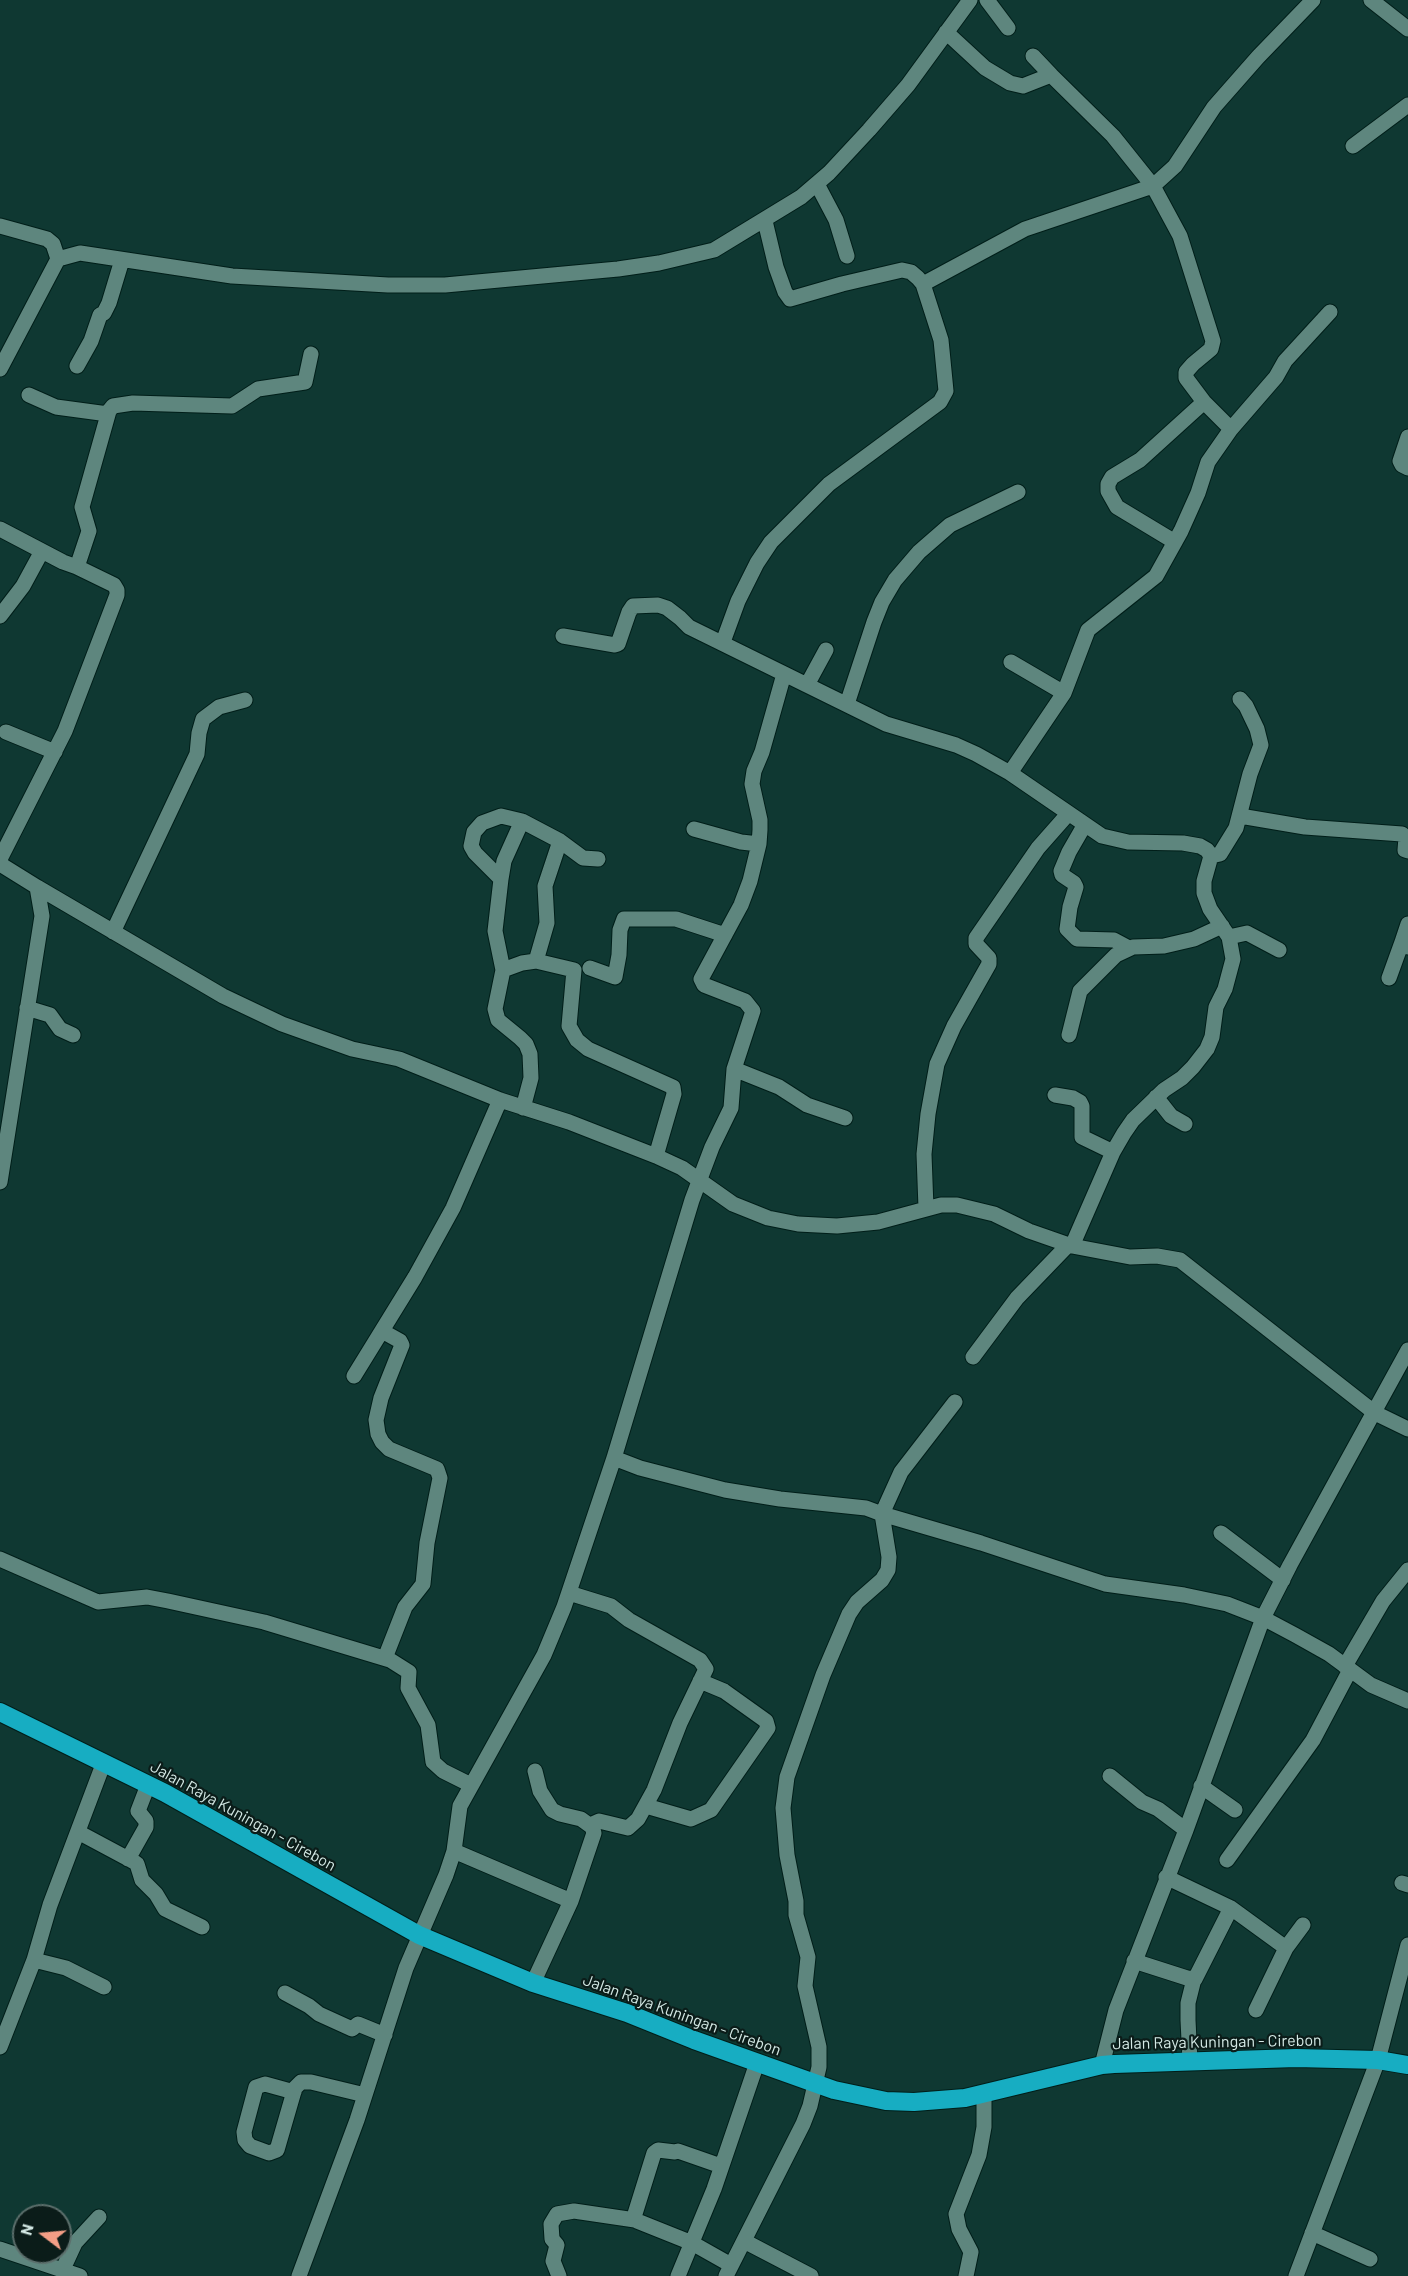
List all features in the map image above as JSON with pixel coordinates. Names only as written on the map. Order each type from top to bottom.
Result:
[{"type":"highway","name":"Jalan Raya Kuningan - Cirebon","points":[[0,1712],[148,1785],[419,1935],[532,1983],[627,2013],[816,2085],[885,2101],[939,2100],[984,2093],[1102,2065],[1296,2058],[1378,2060],[1408,2065]]},
{"type":"street","points":[[58,259],[80,253],[265,279],[388,285],[445,285],[618,269],[659,263],[714,250],[801,197],[817,184],[870,130],[908,85],[970,0]]},
{"type":"street","points":[[987,0],[1008,28]]},
{"type":"street","points":[[923,284],[1025,229],[1154,186],[1175,166],[1214,106],[1313,0]]},
{"type":"street","points":[[1371,0],[1408,29]]},
{"type":"street","points":[[946,32],[985,68],[1010,83],[1023,86],[1051,75]]},
{"type":"street","points":[[1033,56],[1113,136],[1154,186],[1180,236],[1212,337],[1211,349],[1193,364],[1186,374],[1187,380],[1204,402],[1231,429]]},
{"type":"street","points":[[1353,146],[1408,105]]},
{"type":"street","points":[[817,184],[836,220],[847,256]]},
{"type":"street","points":[[723,642],[738,601],[757,563],[771,542],[829,484],[940,402],[947,387],[941,340],[923,284],[911,272],[902,270],[788,299],[776,267],[765,220]]},
{"type":"street","points":[[0,226],[47,239],[55,249],[58,259],[1,367]]},
{"type":"street","points":[[77,366],[91,341],[100,315],[104,313],[122,260]]},
{"type":"street","points":[[1010,773],[1064,693],[1088,630],[1156,576],[1198,493],[1208,462],[1231,429],[1270,384],[1285,362],[1330,312]]},
{"type":"street","points":[[77,567],[89,531],[82,507],[108,414],[113,406],[133,403],[232,406],[258,389],[305,382],[311,354]]},
{"type":"street","points":[[29,395],[56,407],[108,414]]},
{"type":"street","points":[[1175,542],[1117,507],[1108,491],[1108,484],[1112,477],[1140,460],[1204,402]]},
{"type":"street","points":[[1408,437],[1400,461],[1408,468]]},
{"type":"street","points":[[847,704],[874,622],[895,580],[919,552],[950,525],[1018,492]]},
{"type":"street","points":[[0,529],[114,585],[117,590],[65,731],[0,859]]},
{"type":"street","points":[[0,616],[23,586],[42,551]]},
{"type":"street","points":[[562,636],[618,644],[633,606],[638,604],[667,608],[689,627],[886,724],[956,745],[1010,773],[1084,826],[1102,836],[1115,840],[1200,846],[1211,856],[1204,880],[1204,893],[1210,909],[1226,931],[1233,959],[1216,1007],[1212,1037],[1207,1049],[1193,1067],[1156,1097],[1133,1120],[1113,1152],[1071,1245],[1017,1298],[973,1358]]},
{"type":"street","points":[[807,685],[826,650]]},
{"type":"street","points":[[1011,662],[1064,693]]},
{"type":"street","points":[[299,2276],[365,2095],[406,1968],[446,1875],[454,1851],[458,1814],[471,1785],[544,1655],[568,1593],[614,1458],[699,1179],[731,1108],[734,1069],[753,1011],[745,1001],[704,985],[701,979],[746,893],[759,844],[760,820],[752,784],[754,771],[762,752],[784,674]]},
{"type":"street","points":[[1211,856],[1220,854],[1236,828],[1262,739],[1246,706],[1240,699]]},
{"type":"street","points":[[113,932],[197,754],[203,719],[219,707],[245,700]]},
{"type":"street","points":[[6,732],[55,752]]},
{"type":"street","points":[[926,1208],[924,1154],[937,1064],[954,1026],[989,964],[988,958],[976,944],[976,938],[1038,848],[1068,814]]},
{"type":"street","points":[[501,879],[474,853],[471,846],[471,838],[477,826],[501,816],[522,821],[560,841],[583,858],[598,859]]},
{"type":"street","points":[[1240,816],[1305,827],[1402,834],[1406,837],[1405,850],[1408,851]]},
{"type":"street","points":[[522,821],[504,861],[501,879],[495,931],[503,970],[495,1008],[498,1020],[526,1044],[530,1054],[531,1078],[523,1108]]},
{"type":"street","points":[[1084,826],[1061,871],[1062,875],[1076,887],[1067,929],[1077,939],[1114,940],[1129,948]]},
{"type":"street","points":[[694,829],[732,840],[759,844]]},
{"type":"street","points":[[536,961],[547,923],[544,892],[560,841]]},
{"type":"street","points":[[0,864],[242,1006],[282,1024],[352,1049],[399,1059],[500,1100],[569,1122],[656,1156],[682,1168],[733,1204],[768,1218],[798,1224],[837,1226],[878,1222],[926,1208],[949,1205],[976,1208],[1071,1245],[1130,1257],[1157,1256],[1180,1260],[1375,1413],[1408,1429]]},
{"type":"street","points":[[0,1182],[1,1162],[42,916],[37,887]]},
{"type":"street","points":[[590,968],[615,977],[620,930],[624,919],[676,919],[725,935]]},
{"type":"street","points":[[1389,978],[1405,944],[1408,924]]},
{"type":"street","points":[[1069,1035],[1080,991],[1116,956],[1129,948],[1164,946],[1226,931],[1247,933],[1279,951]]},
{"type":"street","points":[[503,970],[536,961],[573,970],[569,1026],[576,1040],[588,1049],[673,1087],[674,1094],[656,1156]]},
{"type":"street","points":[[27,1008],[50,1015],[60,1029],[73,1035]]},
{"type":"street","points":[[734,1069],[779,1087],[807,1105],[845,1118]]},
{"type":"street","points":[[1055,1095],[1073,1098],[1080,1102],[1082,1137],[1113,1152]]},
{"type":"street","points":[[1156,1097],[1172,1116],[1185,1124]]},
{"type":"street","points":[[354,1376],[415,1277],[453,1208],[500,1100]]},
{"type":"street","points":[[382,1331],[400,1341],[402,1345],[381,1398],[376,1420],[378,1434],[389,1449],[437,1470],[440,1478],[427,1543],[423,1584],[405,1607],[384,1658]]},
{"type":"street","points":[[1102,2065],[1116,2010],[1186,1830],[1263,1618],[1408,1350]]},
{"type":"street","points":[[560,2276],[553,2261],[557,2245],[552,2239],[551,2224],[557,2214],[574,2211],[635,2220],[692,2243],[728,2271],[803,2124],[816,2085],[819,2047],[806,1999],[808,1957],[796,1915],[796,1901],[787,1855],[784,1793],[797,1746],[843,1626],[857,1602],[885,1576],[888,1570],[890,1557],[882,1514],[901,1472],[955,1402]]},
{"type":"street","points":[[614,1458],[640,1468],[725,1490],[866,1508],[1105,1584],[1203,1598],[1227,1604],[1263,1618],[1295,1635],[1371,1685],[1408,1701]]},
{"type":"street","points":[[1221,1533],[1283,1580]]},
{"type":"street","points":[[0,1559],[98,1602],[147,1597],[168,1601],[264,1622],[401,1665],[409,1671],[408,1688],[428,1725],[433,1762],[443,1771],[471,1785]]},
{"type":"street","points":[[1227,1860],[1313,1740],[1378,1609],[1408,1570]]},
{"type":"street","points":[[568,1593],[611,1606],[629,1620],[700,1659],[706,1669],[638,1820],[630,1828],[599,1821],[590,1825]]},
{"type":"street","points":[[646,1806],[691,1819],[711,1810],[768,1728],[766,1721],[724,1691],[700,1681]]},
{"type":"street","points":[[0,2047],[34,1960],[50,1905],[104,1762]]},
{"type":"street","points":[[532,1983],[571,1901],[594,1835],[590,1825],[581,1819],[552,1810],[540,1791],[535,1772]]},
{"type":"street","points":[[1110,1776],[1146,1804],[1158,1809],[1186,1830]]},
{"type":"street","points":[[148,1785],[138,1811],[146,1821],[138,1864],[142,1880],[156,1894],[165,1909],[202,1927]]},
{"type":"street","points":[[1201,1786],[1235,1810]]},
{"type":"street","points":[[78,1832],[138,1864]]},
{"type":"street","points":[[454,1851],[571,1901]]},
{"type":"street","points":[[1166,1877],[1232,1908],[1286,1948]]},
{"type":"street","points":[[1190,2061],[1188,2003],[1194,1979],[1232,1908]]},
{"type":"street","points":[[1256,2010],[1286,1948],[1303,1925]]},
{"type":"street","points":[[1296,2276],[1378,2060],[1408,1945]]},
{"type":"street","points":[[34,1960],[66,1968],[104,1987]]},
{"type":"street","points":[[1134,1961],[1194,1979]]},
{"type":"street","points":[[285,1993],[309,2006],[315,2012],[352,2029],[358,2024],[385,2035]]},
{"type":"street","points":[[678,2276],[721,2166],[757,2063]]},
{"type":"street","points":[[294,2092],[265,2084],[256,2087],[244,2132],[245,2140],[250,2146],[269,2153],[277,2151],[298,2084],[307,2081],[365,2095]]},
{"type":"street","points":[[966,2276],[971,2252],[956,2221],[956,2214],[979,2155],[984,2127],[984,2093]]},
{"type":"street","points":[[635,2220],[654,2153],[658,2150],[678,2151],[721,2166]]},
{"type":"street","points":[[63,2269],[75,2243],[99,2217]]},
{"type":"street","points":[[1312,2233],[1370,2259]]},
{"type":"street","points":[[744,2241],[811,2276]]},
{"type":"street","points":[[0,2249],[80,2276]]}]
